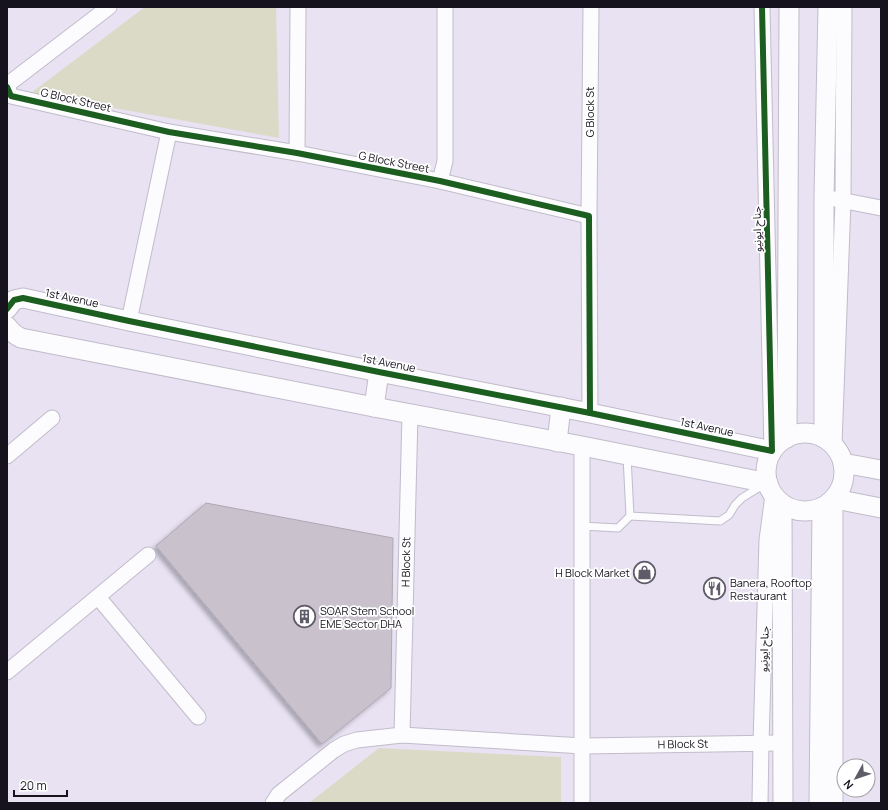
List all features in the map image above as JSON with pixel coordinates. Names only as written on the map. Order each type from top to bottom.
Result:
[{"type":"street","name":"G Block Street","points":[[109,7],[7,86],[11,96],[169,132],[297,153],[440,181],[589,216]]},
{"type":"street","points":[[297,153],[298,7]]},
{"type":"street","points":[[440,181],[444,161],[445,7]]},
{"type":"street","name":"G Block St","points":[[589,216],[591,7]]},
{"type":"street","name":"جناح ایونیو","points":[[762,7],[772,451]]},
{"type":"street","points":[[787,438],[789,7]]},
{"type":"street","points":[[828,7],[824,197],[829,442]]},
{"type":"street","points":[[829,442],[843,201],[844,7]]},
{"type":"street","points":[[129,321],[169,132]]},
{"type":"street","points":[[824,197],[881,208]]},
{"type":"street","points":[[589,216],[590,412]]},
{"type":"street","name":"1st Avenue","points":[[7,309],[14,300],[23,298],[379,372],[590,412],[772,451]]},
{"type":"street","points":[[7,326],[16,336],[22,338],[627,455],[774,494],[795,510],[809,512],[828,503],[840,491],[844,482],[845,472],[840,454],[829,442],[812,434],[799,434],[787,438],[779,443],[772,451],[768,461],[766,472],[774,494]]},
{"type":"street","points":[[374,407],[379,372]]},
{"type":"street","points":[[557,442],[561,407]]},
{"type":"street","name":"H Block St","points":[[402,735],[410,414]]},
{"type":"street","points":[[7,456],[52,418]]},
{"type":"street","points":[[582,446],[582,803]]},
{"type":"street","points":[[843,462],[881,470]]},
{"type":"street","name":"جناح ایونیو","points":[[760,803],[767,540],[774,494]]},
{"type":"street","name":"جناح ایونیو","points":[[774,494],[783,743],[783,803]]},
{"type":"street","points":[[828,503],[881,508]]},
{"type":"street","points":[[819,803],[828,503]]},
{"type":"street","points":[[828,503],[835,803]]},
{"type":"street","points":[[7,672],[148,555]]},
{"type":"street","points":[[98,597],[198,717]]},
{"type":"street","name":"H Block St","points":[[273,803],[279,794],[334,750],[344,744],[357,740],[402,735],[583,746],[783,743]]},
{"type":"lane","points":[[582,526],[618,528],[630,516],[627,455]]},
{"type":"lane","points":[[630,516],[720,521],[729,515],[735,505],[742,498],[774,494]]},
{"type":"green space","points":[[145,7],[276,7],[279,138],[31,93]]},
{"type":"green space","points":[[379,748],[561,757],[561,803],[309,803]]},
{"type":"building","name":"SOAR Stem School EME Sector DHA","points":[[206,503],[393,538],[391,688],[322,744],[156,546]]},
{"type":"cycle path","points":[[7,309],[14,300],[23,298],[129,321],[772,451],[762,7]]},
{"type":"cycle path","points":[[7,87],[11,96],[169,132],[297,153],[440,181],[589,216],[590,413]]},
{"type":"place","name":"H Block Market","points":[[645,573]]},
{"type":"place","name":"Banera, Rooftop Restaurant","points":[[714,589]]},
{"type":"place","name":"SOAR Stem School EME Sector DHA","points":[[304,617]]}]
